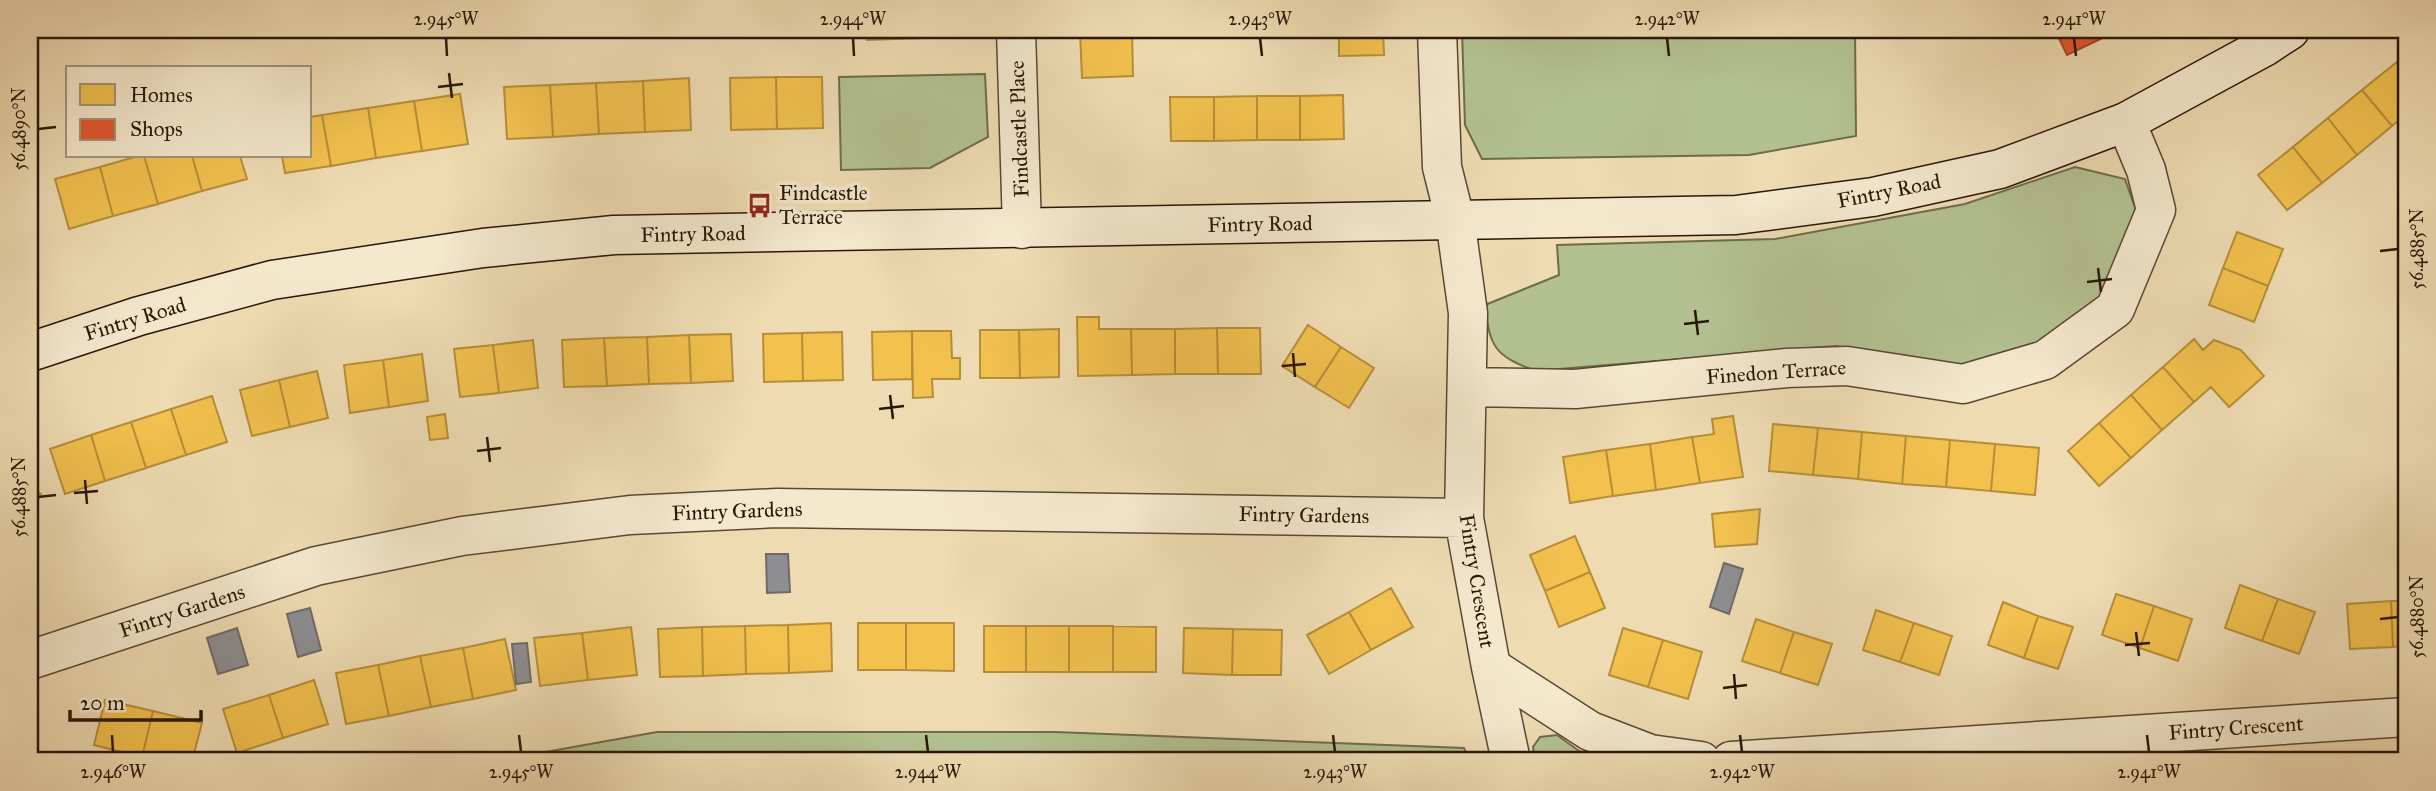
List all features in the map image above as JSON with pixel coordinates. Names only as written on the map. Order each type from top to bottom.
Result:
[{"type":"street","name":"Findcastle Place","points":[[1016,30],[1022,229]]},
{"type":"street","points":[[1437,30],[1442,167],[1455,219]]},
{"type":"street","name":"Fintry Road","points":[[30,352],[139,316],[272,280],[484,248],[614,235],[1736,215],[1873,197],[2000,169],[2126,122],[2264,47],[2290,30]]},
{"type":"street","name":"Finedon Terrace","points":[[1466,387],[1575,389],[1787,368],[1847,366],[1963,384],[2045,360],[2115,310],[2156,210],[2146,170],[2126,122]]},
{"type":"street","name":"Fintry Crescent","points":[[1455,219],[1468,313],[1464,518],[1491,667],[1590,731],[1650,754],[1701,761]]},
{"type":"street","name":"Fintry Gardens","points":[[30,660],[316,566],[461,536],[630,515],[777,508],[1464,518]]},
{"type":"street","points":[[1491,667],[1511,761]]},
{"type":"street","name":"Fintry Crescent","points":[[1731,761],[2406,716]]},
{"type":"green space","points":[[1462,30],[1855,30],[1856,136],[1749,155],[1482,159],[1465,125]]},
{"type":"green space","points":[[985,74],[988,137],[930,168],[841,170],[839,77]]},
{"type":"green space","points":[[2075,167],[2125,179],[2138,216],[2103,300],[2040,348],[1959,369],[1836,346],[1535,371],[1503,355],[1492,341],[1489,332],[1485,305],[1559,275],[1557,245],[1775,239],[1965,204]]},
{"type":"green space","points":[[657,732],[1056,732],[1464,748],[1469,761],[496,761]]},
{"type":"green space","points":[[1557,735],[1579,751],[1602,761],[1535,761],[1533,747],[1540,737]]},
{"type":"building: Homes","points":[[866,30],[925,30],[925,38],[867,40]]},
{"type":"building: Homes","points":[[1080,30],[1132,30],[1080,32]]},
{"type":"building: Homes","points":[[1132,30],[1133,76],[1082,78],[1080,32]]},
{"type":"building: Homes","points":[[1339,30],[1383,30],[1384,55],[1339,56]]},
{"type":"building: Homes","points":[[2406,55],[2406,73],[2397,62]]},
{"type":"building: Homes","points":[[2397,62],[2406,73],[2406,114],[2392,126],[2362,90]]},
{"type":"building: Homes","points":[[776,77],[777,129],[731,130],[730,78]]},
{"type":"building: Homes","points":[[776,77],[822,77],[823,128],[777,129]]},
{"type":"building: Homes","points":[[689,78],[691,130],[645,132],[643,81]]},
{"type":"building: Homes","points":[[643,81],[645,132],[599,134],[596,83]]},
{"type":"building: Homes","points":[[596,83],[599,134],[553,137],[550,85]]},
{"type":"building: Homes","points":[[550,85],[553,137],[507,139],[504,87]]},
{"type":"building: Homes","points":[[2362,90],[2392,126],[2357,155],[2328,118]]},
{"type":"building: Homes","points":[[460,94],[468,144],[422,151],[414,101]]},
{"type":"building: Homes","points":[[1343,95],[1344,139],[1300,140],[1300,96]]},
{"type":"building: Homes","points":[[1257,96],[1257,140],[1214,141],[1214,97]]},
{"type":"building: Homes","points":[[1257,96],[1300,96],[1300,140],[1257,140]]},
{"type":"building: Homes","points":[[1170,97],[1214,97],[1214,141],[1171,141]]},
{"type":"building: Homes","points":[[414,101],[422,151],[376,158],[368,108]]},
{"type":"building: Homes","points":[[368,108],[376,158],[331,166],[322,115]]},
{"type":"building: Homes","points":[[322,115],[331,166],[285,173],[282,158],[312,158],[312,117]]},
{"type":"building: Homes","points":[[2328,118],[2357,155],[2322,183],[2293,147]]},
{"type":"building: Homes","points":[[2293,147],[2322,183],[2287,210],[2258,175]]},
{"type":"building: Homes","points":[[131,158],[145,158],[158,204],[113,216],[100,167]]},
{"type":"building: Homes","points":[[145,158],[193,158],[202,191],[158,204]]},
{"type":"building: Homes","points":[[193,158],[241,158],[247,179],[202,191]]},
{"type":"building: Homes","points":[[100,167],[113,216],[69,229],[55,179]]},
{"type":"building: Homes","points":[[2237,232],[2283,249],[2268,286],[2223,268]]},
{"type":"building: Homes","points":[[2223,268],[2268,286],[2254,322],[2209,305]]},
{"type":"building: Homes","points":[[1077,317],[1099,317],[1099,329],[1131,329],[1132,375],[1078,376]]},
{"type":"building: Homes","points":[[1308,325],[1341,347],[1315,387],[1282,366]]},
{"type":"building: Homes","points":[[1217,328],[1218,374],[1175,374],[1175,329]]},
{"type":"building: Homes","points":[[1217,328],[1260,328],[1261,374],[1218,374]]},
{"type":"building: Homes","points":[[1059,329],[1059,377],[1020,378],[1019,330]]},
{"type":"building: Homes","points":[[1131,329],[1175,329],[1175,374],[1132,375]]},
{"type":"building: Homes","points":[[980,330],[1019,330],[1020,378],[980,378]]},
{"type":"building: Homes","points":[[912,331],[912,379],[873,380],[872,332]]},
{"type":"building: Homes","points":[[912,331],[951,331],[952,358],[960,358],[960,379],[932,379],[933,397],[913,398]]},
{"type":"building: Homes","points":[[842,332],[843,380],[803,381],[802,333]]},
{"type":"building: Homes","points":[[802,333],[803,381],[764,382],[763,334]]},
{"type":"building: Homes","points":[[731,334],[733,381],[691,383],[689,335]]},
{"type":"building: Homes","points":[[689,335],[691,383],[649,384],[647,337]]},
{"type":"building: Homes","points":[[647,337],[649,384],[607,386],[604,338]]},
{"type":"building: Homes","points":[[604,338],[607,386],[564,387],[562,340]]},
{"type":"building: Homes","points":[[2194,339],[2203,350],[2214,340],[2241,350],[2264,376],[2229,407],[2211,387],[2194,402],[2163,367]]},
{"type":"building: Homes","points":[[533,340],[538,388],[499,393],[493,345]]},
{"type":"building: Homes","points":[[493,345],[499,393],[460,397],[454,349]]},
{"type":"building: Homes","points":[[1341,347],[1374,368],[1349,408],[1315,387]]},
{"type":"building: Homes","points":[[422,354],[428,401],[389,407],[383,360]]},
{"type":"building: Homes","points":[[383,360],[389,407],[350,413],[344,365]]},
{"type":"building: Homes","points":[[2163,367],[2194,402],[2162,430],[2131,395]]},
{"type":"building: Homes","points":[[317,371],[328,418],[290,427],[279,380]]},
{"type":"building: Homes","points":[[279,380],[290,427],[252,436],[240,390]]},
{"type":"building: Homes","points":[[2131,395],[2162,430],[2131,458],[2099,423]]},
{"type":"building: Homes","points":[[212,396],[227,442],[186,455],[171,409]]},
{"type":"building: Homes","points":[[171,409],[186,455],[146,468],[131,422]]},
{"type":"building: Homes","points":[[445,414],[448,438],[430,440],[427,417]]},
{"type":"building: Homes","points":[[1733,416],[1743,477],[1700,483],[1692,437],[1714,434],[1712,419]]},
{"type":"building: Homes","points":[[131,422],[146,468],[105,481],[91,435]]},
{"type":"building: Homes","points":[[2099,423],[2131,458],[2099,486],[2068,451]]},
{"type":"building: Homes","points":[[1773,424],[1818,428],[1813,475],[1769,471]]},
{"type":"building: Homes","points":[[1818,428],[1862,432],[1858,479],[1813,475]]},
{"type":"building: Homes","points":[[1862,432],[1906,436],[1902,484],[1858,479]]},
{"type":"building: Homes","points":[[91,435],[105,481],[65,494],[50,449]]},
{"type":"building: Homes","points":[[1906,436],[1950,440],[1946,487],[1902,484]]},
{"type":"building: Homes","points":[[1692,437],[1700,483],[1656,490],[1650,444]]},
{"type":"building: Homes","points":[[1950,440],[1995,444],[1991,491],[1946,487]]},
{"type":"building: Homes","points":[[1650,444],[1656,490],[1613,496],[1606,450]]},
{"type":"building: Homes","points":[[1995,444],[2039,448],[2035,495],[1991,491]]},
{"type":"building: Homes","points":[[1606,450],[1613,496],[1570,503],[1563,457]]},
{"type":"building: Homes","points":[[30,488],[41,494],[30,513]]},
{"type":"building: Homes","points":[[1760,509],[1757,544],[1715,547],[1712,514]]},
{"type":"building: Homes","points":[[1575,536],[1590,572],[1545,591],[1530,555]]},
{"type":"building: Homes","points":[[1590,572],[1605,608],[1559,627],[1545,591]]},
{"type":"building: Homes","points":[[2240,585],[2278,599],[2262,641],[2225,628]]},
{"type":"building: Homes","points":[[1391,588],[1413,627],[1371,650],[1349,612]]},
{"type":"building: Homes","points":[[2116,594],[2154,606],[2140,648],[2102,635]]},
{"type":"building: Homes","points":[[2278,599],[2315,612],[2299,654],[2262,641]]},
{"type":"building: Homes","points":[[2391,601],[2406,601],[2406,646],[2393,647]]},
{"type":"building: Homes","points":[[2391,601],[2393,647],[2350,649],[2347,604]]},
{"type":"building: Homes","points":[[2003,602],[2038,616],[2024,658],[1988,645]]},
{"type":"building: Homes","points":[[2154,606],[2192,619],[2178,661],[2140,648]]},
{"type":"building: Homes","points":[[1876,610],[1914,623],[1900,662],[1863,650]]},
{"type":"building: Homes","points":[[1349,612],[1371,650],[1329,674],[1307,635]]},
{"type":"building: Homes","points":[[2038,616],[2073,627],[2058,669],[2024,658]]},
{"type":"building: Homes","points":[[1756,619],[1794,632],[1780,673],[1742,661]]},
{"type":"building: Homes","points":[[831,623],[832,671],[789,673],[788,625]]},
{"type":"building: Homes","points":[[858,623],[906,623],[906,670],[858,670]]},
{"type":"building: Homes","points":[[906,623],[954,623],[954,671],[906,670]]},
{"type":"building: Homes","points":[[1914,623],[1952,636],[1939,675],[1900,662]]},
{"type":"building: Homes","points":[[788,625],[789,673],[746,674],[745,626]]},
{"type":"building: Homes","points":[[745,626],[746,674],[703,676],[702,627]]},
{"type":"building: Homes","points":[[984,626],[1026,626],[1026,672],[984,672]]},
{"type":"building: Homes","points":[[1026,626],[1069,626],[1069,672],[1026,672]]},
{"type":"building: Homes","points":[[1069,626],[1113,626],[1113,672],[1069,672]]},
{"type":"building: Homes","points":[[1113,626],[1156,627],[1156,672],[1113,672]]},
{"type":"building: Homes","points":[[631,627],[637,675],[588,680],[582,633]]},
{"type":"building: Homes","points":[[702,627],[703,676],[660,677],[658,629]]},
{"type":"building: Homes","points":[[1184,628],[1233,629],[1232,675],[1183,673]]},
{"type":"building: Homes","points":[[1623,628],[1663,640],[1648,687],[1609,675]]},
{"type":"building: Homes","points":[[1233,629],[1282,630],[1281,675],[1232,675]]},
{"type":"building: Homes","points":[[1794,632],[1832,644],[1818,685],[1780,673]]},
{"type":"building: Homes","points":[[582,633],[588,680],[540,686],[534,638]]},
{"type":"building: Homes","points":[[505,639],[516,690],[473,699],[463,648]]},
{"type":"building: Homes","points":[[1663,640],[1702,652],[1688,699],[1648,687]]},
{"type":"building: Homes","points":[[463,648],[473,699],[431,707],[420,656]]},
{"type":"building: Homes","points":[[420,656],[431,707],[389,716],[378,665]]},
{"type":"building: Homes","points":[[378,665],[389,716],[346,724],[336,673]]},
{"type":"building: Homes","points":[[314,680],[328,724],[283,738],[269,695]]},
{"type":"building: Homes","points":[[269,695],[283,738],[237,753],[223,709]]},
{"type":"building: Homes","points":[[105,700],[153,711],[142,757],[94,745]]},
{"type":"building: Homes","points":[[153,711],[202,723],[192,761],[161,761],[142,757]]},
{"type":"building: Shops","points":[[2055,30],[2109,30],[2111,34],[2067,55]]},
{"type":"building: Industry","points":[[766,554],[788,554],[790,592],[767,593]]},
{"type":"building: Industry","points":[[1724,563],[1743,569],[1729,614],[1710,607]]},
{"type":"building: Industry","points":[[310,608],[321,650],[298,657],[287,614]]},
{"type":"building: Industry","points":[[237,628],[248,665],[218,674],[207,638]]},
{"type":"building: Industry","points":[[527,643],[531,682],[516,684],[512,644]]},
{"type":"place","name":"Findcastle Terrace","points":[[759,205]]}]
